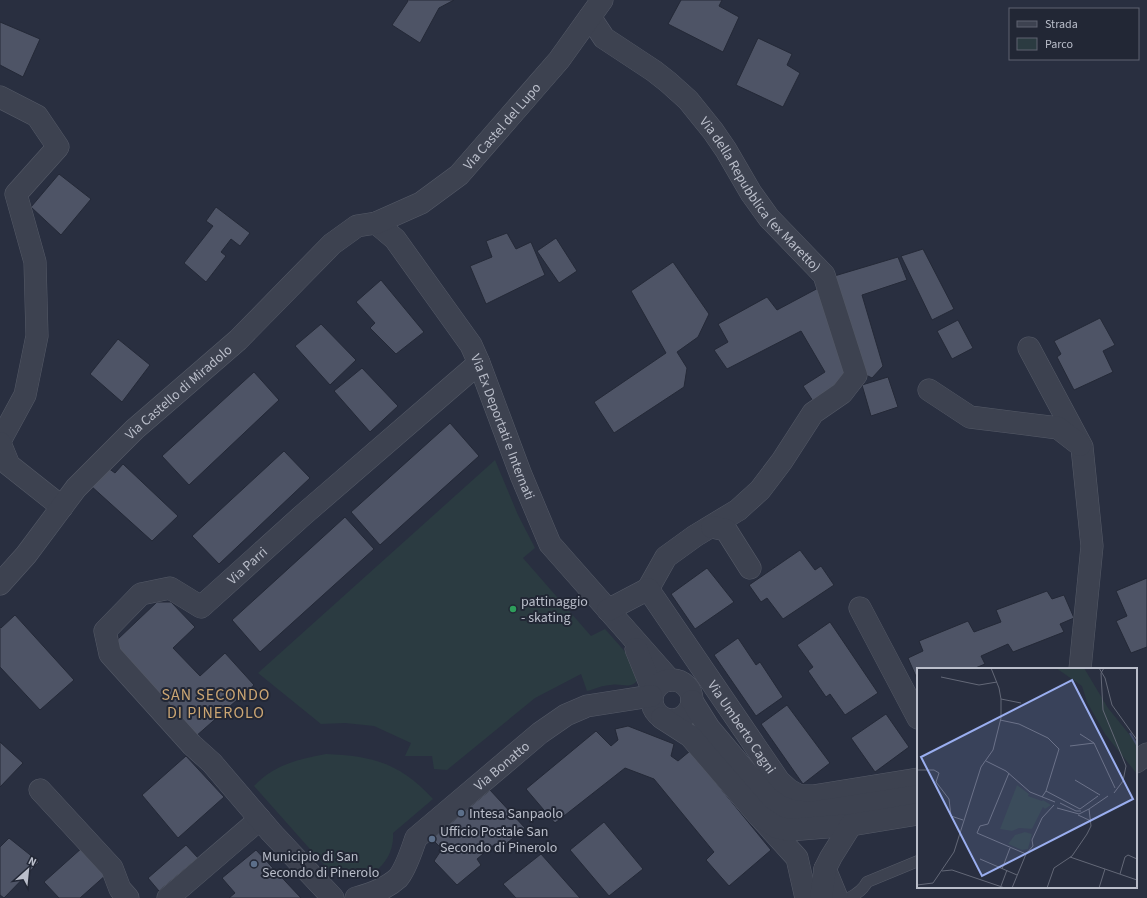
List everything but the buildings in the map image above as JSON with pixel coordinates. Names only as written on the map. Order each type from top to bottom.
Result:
[{"type":"street","name":"Via Castel del Lupo","points":[[376,223],[421,203],[459,175],[559,60],[596,8]]},
{"type":"street","name":"Via della Repubblica (ex Maretto)","points":[[596,8],[604,38],[654,71],[688,100],[717,137],[751,193],[769,218],[824,275],[856,374],[842,393],[813,413],[782,461],[760,490],[738,510],[695,536],[666,557],[648,589]]},
{"type":"street","points":[[0,97],[37,116],[58,147],[16,194],[35,262],[38,336],[25,396],[0,442],[9,465],[62,507]]},
{"type":"street","name":"Via Ex Deportati e Internati","points":[[376,223],[396,239],[471,345],[521,476],[550,544],[628,632],[658,699]]},
{"type":"street","name":"Via Castello di Miradolo","points":[[0,584],[26,555],[76,488],[135,429],[238,340],[332,244],[357,226],[376,223]]},
{"type":"street","points":[[1029,348],[1082,447],[1092,546],[1080,668]]},
{"type":"street","name":"Via Parri","points":[[260,819],[212,763],[192,745],[110,654],[105,631],[141,594],[170,588],[201,607],[303,515],[479,363]]},
{"type":"street","points":[[929,390],[970,417],[1058,428],[1082,447]]},
{"type":"street","points":[[712,527],[726,530],[750,568]]},
{"type":"street","points":[[608,610],[648,589]]},
{"type":"street","name":"Via Umberto Cagni","points":[[648,589],[779,781],[789,790],[800,796],[813,796],[917,779]]},
{"type":"street","points":[[860,608],[917,716]]},
{"type":"street","points":[[677,680],[688,688],[691,694],[691,708],[682,718],[675,721],[668,720],[658,699],[677,680]]},
{"type":"street","name":"Via Bonatto","points":[[356,898],[376,892],[398,877],[408,860],[416,838],[540,733],[566,715],[587,706],[613,703],[638,697],[658,699]]},
{"type":"street","points":[[658,699],[797,858],[806,898]]},
{"type":"street","name":"Via Umberto Cagni","points":[[692,701],[709,728],[768,798],[779,806],[793,811],[810,813],[917,796]]},
{"type":"street","points":[[1137,761],[1147,754]]},
{"type":"street","points":[[40,790],[112,868],[120,889],[128,898]]},
{"type":"street","points":[[758,815],[776,827],[789,830],[851,825],[917,814]]},
{"type":"street","points":[[168,898],[260,819],[298,863],[333,898]]},
{"type":"street","points":[[822,898],[825,870],[851,825]]},
{"type":"street","points":[[825,870],[837,898]]},
{"type":"lane","points":[[849,898],[861,891],[867,882],[917,861]]},
{"type":"green space","points":[[495,460],[518,515],[535,548],[523,558],[591,636],[605,629],[635,663],[638,680],[635,683],[632,685],[605,686],[587,691],[581,674],[535,698],[447,770],[434,769],[432,756],[405,756],[411,743],[374,726],[345,723],[321,724],[258,673]]},
{"type":"green space","points":[[326,754],[358,757],[385,764],[397,769],[421,787],[433,799],[393,833],[393,842],[386,859],[374,872],[366,876],[357,878],[348,877],[336,873],[325,866],[254,786],[270,773],[287,764]]},
{"type":"place","name":"pattinaggio - skating","points":[[513,609]]},
{"type":"place","name":"Intesa Sanpaolo","points":[[461,813]]},
{"type":"place","name":"Ufficio Postale San Secondo di Pinerolo","points":[[432,839]]},
{"type":"place","name":"Municipio di San Secondo di Pinerolo","points":[[254,864]]},
{"type":"district","name":"SAN SECONDO DI PINEROLO","points":[[216,703]]}]
